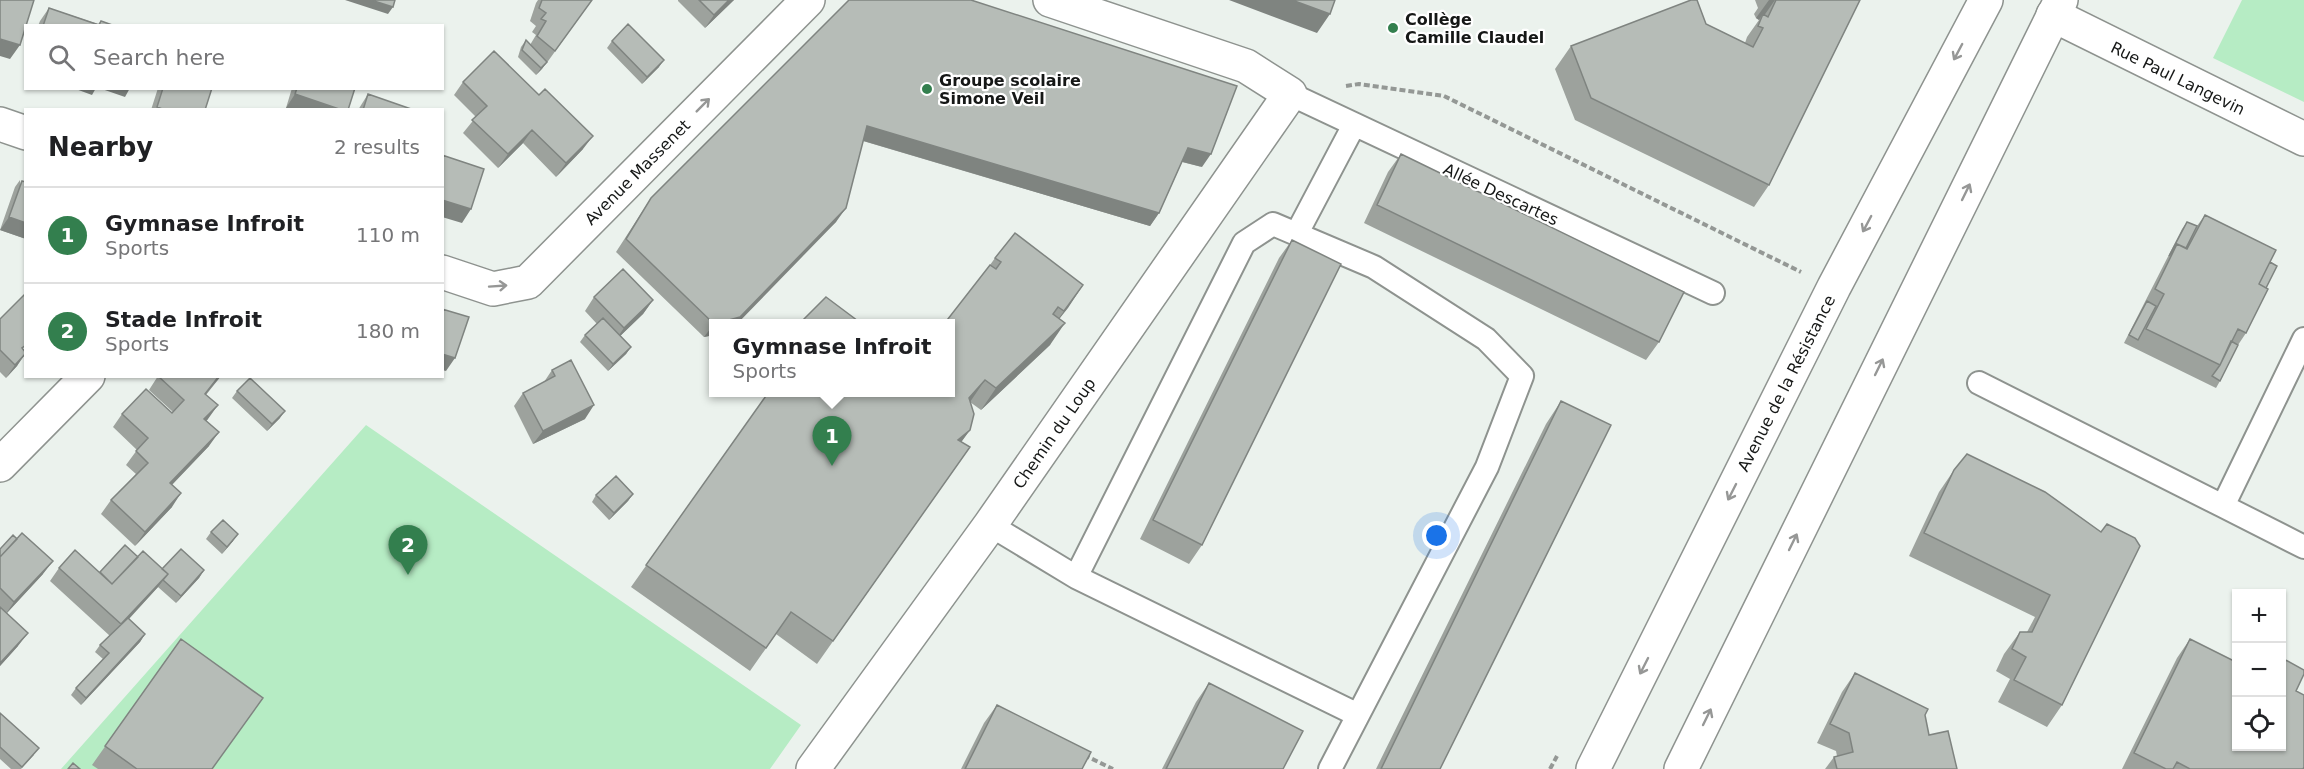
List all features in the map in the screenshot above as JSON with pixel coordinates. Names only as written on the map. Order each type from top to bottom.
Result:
[{"type":"street","name":"Avenue Massenet","points":[[444,273],[493,289],[528,282],[808,0]]},
{"type":"street","points":[[1050,0],[1246,66],[1290,94]]},
{"type":"street","name":"Avenue de la Résistance","points":[[1593,769],[1834,286],[1986,0]]},
{"type":"street","points":[[1681,769],[2057,8]]},
{"type":"street","name":"Rue Paul Langevin","points":[[2057,8],[2304,139]]},
{"type":"street","name":"Chemin du Loup","points":[[813,769],[990,525],[1290,94]]},
{"type":"street","points":[[0,124],[24,132]]},
{"type":"street","points":[[0,465],[86,378]]},
{"type":"lane","name":"Allée Descartes","points":[[1290,94],[1713,293]]},
{"type":"lane","points":[[1297,233],[1354,125]]},
{"type":"lane","points":[[1076,577],[1244,243],[1273,224],[1374,267],[1486,339],[1522,376],[1487,467],[1330,769]]},
{"type":"lane","points":[[2223,506],[2304,339]]},
{"type":"lane","points":[[1979,383],[2304,547]]},
{"type":"lane","points":[[990,525],[1076,577],[1358,715]]},
{"type":"path","points":[[1290,94],[1359,84],[1444,96],[1834,286]]},
{"type":"path","points":[[1083,755],[1113,769]]},
{"type":"green space","points":[[2242,0],[2304,0],[2304,102],[2213,58]]},
{"type":"green space","points":[[366,425],[801,725],[770,769],[61,769]]},
{"type":"building","points":[[0,0],[34,0],[27,24],[24,24],[20,45],[0,39]]},
{"type":"building","points":[[371,0],[395,0],[393,7]]},
{"type":"building","points":[[542,0],[592,0],[555,51],[537,36],[546,21],[541,19],[546,13],[539,8]]},
{"type":"building","points":[[699,0],[729,0],[714,15]]},
{"type":"building","points":[[849,0],[971,0],[1237,86],[1211,154],[1188,148],[1159,213],[867,126],[846,208],[740,317],[733,319],[709,319],[626,239],[651,198]]},
{"type":"building","points":[[1292,0],[1335,0],[1330,14]]},
{"type":"building","points":[[1691,0],[1697,0],[1706,24],[1753,47],[1763,28],[1758,26],[1763,14],[1768,17],[1776,0],[1860,0],[1769,185],[1591,98],[1571,46]]},
{"type":"building","points":[[49,8],[96,24],[44,24]]},
{"type":"building","points":[[628,24],[664,60],[647,77],[612,41]]},
{"type":"building","points":[[526,40],[547,62],[541,68],[522,50]]},
{"type":"building","points":[[494,51],[539,95],[545,89],[593,136],[566,163],[532,130],[508,154],[472,120],[487,106],[463,82]]},
{"type":"building","points":[[162,90],[211,90],[206,108],[157,107]]},
{"type":"building","points":[[296,90],[354,90],[349,108],[336,108],[295,94]]},
{"type":"building","points":[[368,94],[408,108],[364,108]]},
{"type":"building","points":[[1401,154],[1684,292],[1659,342],[1377,205]]},
{"type":"building","points":[[444,156],[484,169],[471,209],[444,201]]},
{"type":"building","points":[[22,181],[24,182],[24,222],[9,217]]},
{"type":"building","points":[[2205,215],[2276,250],[2259,284],[2268,289],[2246,333],[2238,329],[2220,365],[2146,329],[2164,294],[2155,289],[2177,244],[2187,249]]},
{"type":"building","points":[[2187,222],[2197,226],[2186,248],[2177,244],[2169,256]]},
{"type":"building","points":[[1015,233],[1083,285],[1064,311],[1058,307],[1053,314],[1065,323],[996,388],[985,380],[969,398],[974,414],[970,430],[958,440],[970,447],[833,641],[791,612],[766,648],[646,565],[765,397],[955,397],[955,319],[948,319],[990,265],[996,269],[1001,262],[995,258]]},
{"type":"building","points":[[1292,240],[1341,264],[1202,545],[1153,520]]},
{"type":"building","points":[[2270,262],[2277,266],[2266,288],[2259,284]]},
{"type":"building","points":[[623,269],[653,300],[624,328],[594,297]]},
{"type":"building","points":[[24,295],[24,346],[22,348],[24,355],[15,365],[0,350],[0,319]]},
{"type":"building","points":[[826,297],[855,319],[804,319]]},
{"type":"building","points":[[2147,301],[2156,306],[2138,340],[2129,335]]},
{"type":"building","points":[[444,310],[469,317],[455,358],[444,355]]},
{"type":"building","points":[[603,318],[631,347],[613,364],[585,335]]},
{"type":"building","points":[[2231,341],[2238,345],[2220,381],[2212,376]]},
{"type":"building","points":[[571,360],[594,405],[543,431],[523,393],[555,376],[552,370]]},
{"type":"building","points":[[160,378],[217,378],[205,394],[218,405],[204,419],[219,432],[170,483],[181,493],[145,532],[111,500],[148,463],[136,451],[148,438],[122,414],[146,389],[172,413],[184,400]]},
{"type":"building","points":[[250,378],[285,411],[272,424],[237,391]]},
{"type":"building","points":[[1561,401],[1611,425],[1440,769],[1381,769]]},
{"type":"building","points":[[1967,454],[2045,492],[2101,532],[2107,524],[2135,538],[2140,546],[2062,705],[2014,680],[2026,657],[2012,649],[2020,632],[2032,632],[2050,595],[1924,533],[1954,470]]},
{"type":"building","points":[[616,476],[633,494],[614,513],[596,495]]},
{"type":"building","points":[[223,520],[238,534],[227,547],[211,532]]},
{"type":"building","points":[[22,533],[53,561],[14,602],[0,588],[0,557]]},
{"type":"building","points":[[13,535],[17,539],[0,557],[0,549]]},
{"type":"building","points":[[125,545],[138,557],[112,584],[100,572]]},
{"type":"building","points":[[181,549],[204,570],[181,596],[163,580],[168,574],[162,569]]},
{"type":"building","points":[[75,550],[112,584],[143,551],[168,574],[121,624],[59,568]]},
{"type":"building","points":[[0,607],[28,633],[0,663]]},
{"type":"building","points":[[128,618],[145,634],[86,698],[76,688],[109,653],[100,645]]},
{"type":"building","points":[[181,639],[263,698],[212,769],[137,769],[105,746]]},
{"type":"building","points":[[2190,639],[2232,660],[2232,751],[2286,751],[2286,660],[2304,670],[2296,691],[2304,695],[2303,769],[2190,769],[2177,762],[2173,769],[2166,769],[2134,753]]},
{"type":"building","points":[[1855,673],[1928,709],[1925,715],[1929,735],[1948,731],[1957,769],[1837,769],[1834,757],[1853,752],[1849,733],[1830,724]]},
{"type":"building","points":[[1209,683],[1303,731],[1283,769],[1166,769]]},
{"type":"building","points":[[997,705],[1091,752],[1082,769],[965,769]]},
{"type":"building","points":[[0,713],[39,748],[22,767],[0,747]]},
{"type":"building","points":[[73,763],[80,769],[68,769]]},
{"type":"place","name":"Collège Camille Claudel","points":[[1393,28]]},
{"type":"place","name":"Groupe scolaire Simone Veil","points":[[927,89]]},
{"type":"place","name":"Gymnase Infroit","points":[[832,466]]},
{"type":"place","name":"Stade Infroit","points":[[408,575]]}]
